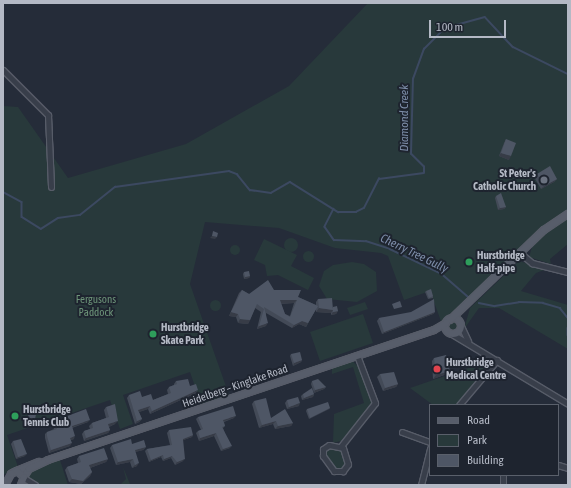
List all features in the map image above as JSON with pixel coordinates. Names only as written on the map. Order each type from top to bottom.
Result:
[{"type":"main road","name":"Heidelberg – Kinglake Road","points":[[9,475],[48,460],[429,332],[448,321],[470,303],[549,226],[568,214]]},
{"type":"main road","name":"Heidelberg – Kinglake Road","points":[[461,326],[470,303]]},
{"type":"main road","points":[[456,319],[461,326],[458,332],[451,334],[448,321],[456,319]]},
{"type":"main road","name":"Heidelberg – Kinglake Road","points":[[429,332],[451,334]]},
{"type":"main road","name":"Heidelberg – Kinglake Road","points":[[24,477],[29,470],[48,460]]},
{"type":"main road","points":[[7,484],[9,475],[24,477],[21,485]]},
{"type":"street","points":[[3,70],[48,115],[52,187]]},
{"type":"street","points":[[520,253],[532,263],[568,272]]},
{"type":"street","points":[[461,326],[470,343]]},
{"type":"street","points":[[451,334],[470,343],[568,404]]},
{"type":"street","points":[[341,446],[375,402],[357,356]]},
{"type":"street","points":[[460,404],[497,360]]},
{"type":"street","points":[[402,432],[429,442]]},
{"type":"street","points":[[329,445],[341,446],[348,466],[337,472],[322,451],[329,445]]},
{"type":"street","points":[[420,485],[429,452]]},
{"type":"street","points":[[24,477],[35,485]]},
{"type":"green space","name":"Fergusons Paddock","points":[[368,3],[568,3],[568,211],[542,227],[442,324],[430,291],[404,300],[388,256],[381,253],[335,248],[279,228],[205,222],[190,284],[229,395],[201,404],[190,372],[123,395],[133,424],[120,429],[110,400],[7,435],[18,467],[3,475],[3,106],[18,107],[68,178],[186,144],[289,86]]},
{"type":"green space","points":[[568,217],[568,244],[550,259],[551,264],[529,257],[533,244]]},
{"type":"green space","points":[[291,238],[296,240],[298,245],[296,250],[291,252],[286,250],[284,245],[286,240]]},
{"type":"green space","points":[[264,239],[297,255],[291,266],[314,278],[308,290],[278,275],[267,276],[265,265],[254,260]]},
{"type":"green space","points":[[233,245],[237,245],[239,246],[239,254],[233,255],[230,252],[230,248]]},
{"type":"green space","points":[[306,251],[310,251],[312,252],[312,260],[306,261],[303,258],[303,254]]},
{"type":"green space","points":[[519,261],[547,269],[536,273],[521,291],[568,305],[568,349],[499,308],[479,308],[464,329],[470,308]]},
{"type":"green space","points":[[352,262],[364,264],[376,272],[377,291],[357,302],[327,299],[319,286],[324,271],[333,265]]},
{"type":"green space","points":[[213,300],[217,300],[219,301],[219,309],[213,310],[210,307],[210,303]]},
{"type":"green space","points":[[365,302],[368,309],[350,315],[347,308]]},
{"type":"green space","points":[[363,314],[373,343],[320,361],[310,332]]},
{"type":"green space","points":[[451,322],[455,322],[457,326],[455,330],[451,330],[449,328],[449,324]]},
{"type":"green space","points":[[492,360],[457,404],[432,404],[410,388]]},
{"type":"green space","points":[[352,361],[359,367],[373,402],[341,441],[333,443],[334,414],[364,403],[353,367],[332,374],[332,368]]},
{"type":"green space","points":[[336,447],[342,450],[346,464],[343,469],[335,469],[325,455],[326,448]]},
{"type":"green space","points":[[60,460],[68,485],[41,485],[27,478],[29,473],[38,467]]},
{"type":"green space","points":[[123,467],[130,484],[128,485],[120,485],[126,479]]},
{"type":"building","points":[[506,139],[516,143],[511,156],[501,153]]},
{"type":"building","name":"St Peter's Catholic Church","points":[[550,166],[557,179],[544,186],[537,174]]},
{"type":"building","points":[[495,183],[500,184],[499,188],[494,187]]},
{"type":"building","points":[[501,193],[506,207],[500,208],[496,196]]},
{"type":"building","points":[[213,231],[218,233],[217,237],[212,236]]},
{"type":"building","points":[[249,271],[250,276],[245,277],[244,272]]},
{"type":"building","points":[[268,280],[274,290],[301,290],[298,297],[318,306],[308,323],[302,321],[294,325],[264,307],[268,323],[259,326],[264,309],[257,304],[250,320],[240,319],[238,314],[231,312],[242,290],[249,294]],"holes":[[[280,300],[297,300],[290,317],[285,314]]]},
{"type":"building","points":[[431,289],[433,296],[429,298],[426,291]]},
{"type":"building","points":[[332,298],[333,310],[319,308],[318,299]]},
{"type":"building","points":[[434,299],[435,312],[384,332],[379,318],[411,312]]},
{"type":"building","points":[[400,301],[402,307],[394,309],[392,304]]},
{"type":"building","points":[[337,306],[338,311],[333,312],[333,307]]},
{"type":"building","points":[[300,352],[302,360],[294,363],[291,354]]},
{"type":"building","points":[[446,355],[450,371],[436,375],[434,358]]},
{"type":"building","points":[[394,372],[398,384],[385,388],[380,374]]},
{"type":"building","points":[[188,379],[190,386],[196,384],[198,390],[152,411],[150,406],[138,410],[142,419],[137,421],[129,395],[140,391],[142,397],[151,394],[153,400],[171,393],[169,387],[177,384],[176,381]]},
{"type":"building","points":[[318,379],[326,387],[315,390],[312,381]]},
{"type":"building","points":[[312,388],[314,394],[304,398],[303,394]]},
{"type":"building","points":[[298,397],[300,403],[289,407],[287,400]]},
{"type":"building","points":[[266,398],[271,418],[285,409],[293,423],[278,426],[276,421],[262,425],[254,401]]},
{"type":"building","points":[[328,402],[330,408],[310,418],[307,409]]},
{"type":"building","points":[[115,404],[118,421],[108,424],[110,430],[86,438],[84,431],[93,428],[92,423],[109,417],[106,407]]},
{"type":"building","points":[[233,406],[236,416],[223,420],[225,426],[222,427],[232,446],[223,449],[216,433],[200,438],[198,431],[203,429],[198,417]]},
{"type":"building","points":[[30,409],[37,410],[35,419],[28,418]]},
{"type":"building","points":[[86,409],[90,420],[72,426],[75,436],[70,438],[72,443],[51,450],[47,432],[57,429],[54,421]]},
{"type":"building","points":[[191,427],[193,435],[183,439],[185,459],[177,462],[172,456],[164,459],[163,455],[151,460],[147,449],[172,445],[169,430]]},
{"type":"building","points":[[21,439],[27,454],[18,457],[13,441]]},
{"type":"building","points":[[131,439],[132,444],[144,440],[146,447],[135,450],[139,463],[135,465],[133,459],[118,462],[112,445]]},
{"type":"building","points":[[104,448],[108,459],[89,465],[92,472],[83,481],[72,479],[67,467],[81,462],[79,456]]},
{"type":"waterway","name":"Diamond Creek","points":[[3,192],[22,202],[22,217],[41,229],[58,218],[80,215],[115,187],[229,171],[237,174],[250,190],[271,193],[290,182],[338,212],[356,212],[364,208],[379,179],[424,173],[424,167],[411,154],[413,79],[424,49],[445,28],[485,17],[513,47],[568,74]]},
{"type":"waterway","name":"Cherry Tree Gully","points":[[334,209],[325,227],[334,240],[366,241],[390,249],[442,274],[468,297]]},
{"type":"waterway","name":"Cherry Tree Gully","points":[[479,303],[495,306],[519,302],[543,303],[560,308],[568,318]]},
{"type":"waterway","name":"Cherry Tree Gully","points":[[568,328],[568,335]]},
{"type":"place","name":"St Peter's Catholic Church","points":[[544,180]]},
{"type":"place","name":"Hurstbridge Half-pipe","points":[[469,262]]},
{"type":"place","name":"Hurstbridge Skate Park","points":[[153,334]]},
{"type":"place","name":"Hurstbridge Medical Centre","points":[[437,369]]},
{"type":"place","name":"Hurstbridge Tennis Club","points":[[15,416]]}]
